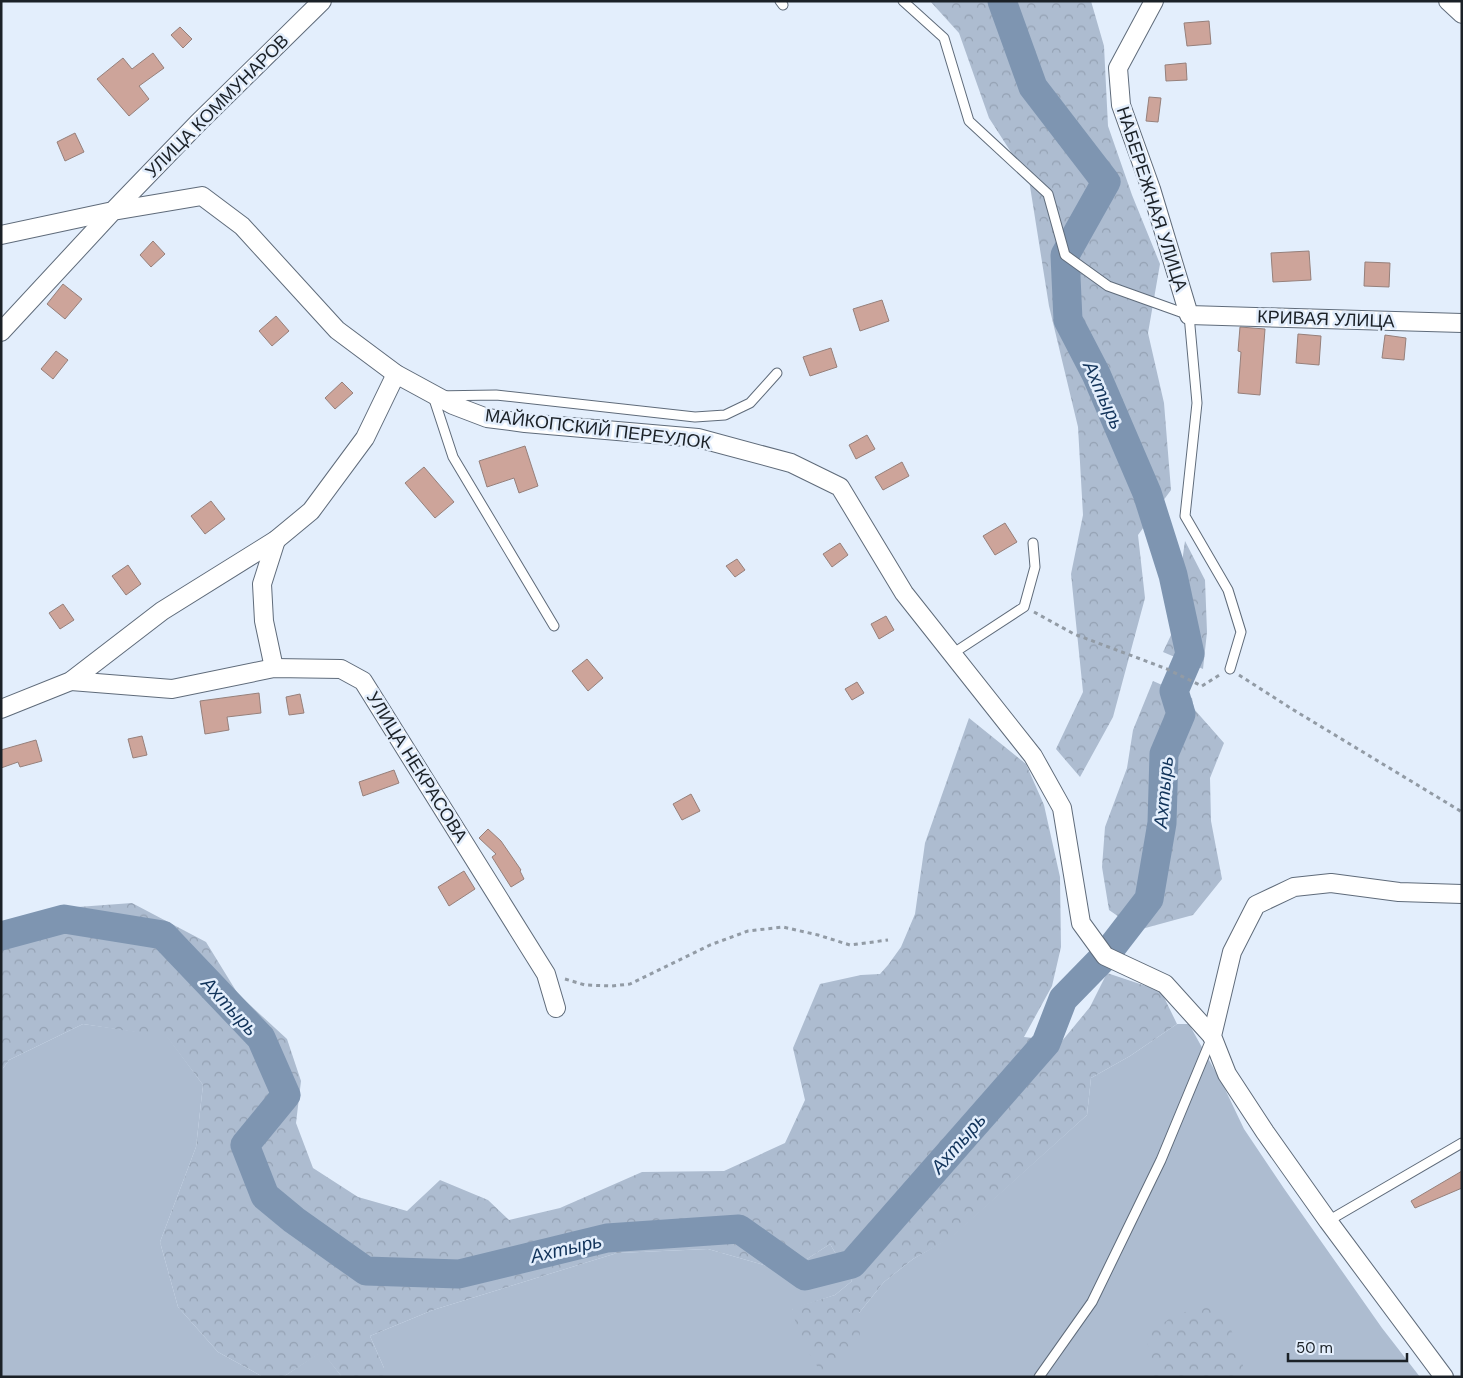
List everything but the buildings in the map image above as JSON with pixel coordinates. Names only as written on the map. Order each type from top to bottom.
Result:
[{"type":"street","name":"УЛИЦА КОММУНАРОВ","points":[[113,211],[197,124],[322,1]]},
{"type":"street","name":"НАБЕРЕЖНАЯ УЛИЦА","points":[[1154,1],[1118,68],[1121,106],[1151,189],[1189,314]]},
{"type":"street","points":[[1448,1],[1462,14]]},
{"type":"street","name":"УЛИЦА КОММУНАРОВ","points":[[1,235],[113,211],[202,196],[242,226],[337,330],[396,374]]},
{"type":"street","points":[[1,332],[113,211]]},
{"type":"street","name":"КРИВАЯ УЛИЦА","points":[[1189,314],[1462,323]]},
{"type":"street","name":"МАЙКОПСКИЙ ПЕРЕУЛОК","points":[[396,374],[433,396],[487,418],[698,438],[791,463],[840,488],[904,593],[1033,756],[1062,808],[1081,923],[1105,956],[1165,984],[1212,1036]]},
{"type":"street","name":"УЛИЦА НЕКРАСОВА","points":[[1,709],[71,681],[162,611],[276,540],[310,511],[365,438],[396,374]]},
{"type":"street","points":[[274,668],[264,621],[262,584],[276,540]]},
{"type":"street","name":"УЛИЦА НЕКРАСОВА","points":[[71,681],[172,689],[274,668],[341,669],[364,681],[546,974],[556,1008]]},
{"type":"street","points":[[1444,1377],[1264,1132],[1227,1074],[1212,1036],[1232,952],[1256,905],[1294,887],[1331,883],[1399,892],[1462,894]]},
{"type":"lane","points":[[903,1],[944,38],[969,121],[1048,194],[1065,255],[1108,286],[1189,314],[1197,403],[1185,516],[1228,590],[1240,632],[1230,669]]},
{"type":"lane","points":[[554,626],[453,457],[433,396],[496,396],[695,417],[725,416],[750,403],[777,373]]},
{"type":"lane","points":[[952,654],[1024,607],[1035,567],[1033,543]]},
{"type":"lane","points":[[1039,1377],[1092,1302],[1161,1160],[1212,1036]]},
{"type":"lane","points":[[1328,1221],[1462,1142]]},
{"type":"path","points":[[1024,607],[1074,634],[1167,669],[1202,686],[1230,669],[1292,709],[1462,812]]},
{"type":"path","points":[[546,974],[585,985],[612,986],[630,984],[710,945],[748,931],[783,926],[850,945],[888,940]]},
{"type":"green space","points":[[930,1],[1091,1],[1104,46],[1108,126],[1132,195],[1160,264],[1148,333],[1164,403],[1171,490],[1138,535],[1145,598],[1113,717],[1080,777],[1056,749],[1083,692],[1071,574],[1083,515],[1078,427],[1049,306],[1029,180],[989,118],[959,33]]},
{"type":"green space","points":[[1185,541],[1205,580],[1207,632],[1203,669],[1163,652],[1172,633]]},
{"type":"green space","points":[[1153,681],[1192,698],[1194,709],[1224,743],[1210,778],[1211,821],[1222,879],[1193,915],[1138,930],[1109,910],[1102,867],[1105,827],[1127,768],[1133,730]]},
{"type":"green space","points":[[969,718],[1026,764],[1044,805],[1060,877],[1061,947],[1052,986],[1024,1037],[1062,1041],[1090,1007],[1107,973],[1161,991],[1177,1024],[1130,1056],[1091,1078],[1087,1115],[951,1238],[913,1259],[884,1282],[859,1313],[860,1341],[822,1374],[799,1337],[792,1308],[835,1295],[852,1281],[830,1244],[807,1259],[771,1267],[708,1249],[617,1253],[433,1310],[370,1336],[384,1368],[384,1377],[342,1377],[322,1352],[283,1377],[263,1377],[218,1352],[178,1307],[160,1242],[196,1147],[203,1085],[167,1037],[83,1024],[9,1060],[1,1071],[1,922],[64,908],[132,903],[206,942],[238,994],[287,1039],[301,1081],[296,1123],[313,1168],[358,1197],[407,1211],[440,1180],[488,1200],[509,1220],[560,1208],[642,1172],[724,1171],[785,1143],[805,1100],[793,1048],[820,984],[861,975],[880,974],[901,947],[915,914],[925,843]]},
{"type":"green space","points":[[83,1024],[167,1036],[203,1085],[196,1147],[160,1242],[178,1307],[218,1352],[263,1377],[1,1377],[1,1071],[9,1060]]},
{"type":"green space","points":[[1177,1024],[1189,1024],[1224,1087],[1244,1129],[1382,1328],[1420,1377],[384,1377],[384,1368],[370,1336],[433,1310],[617,1253],[708,1249],[771,1267],[807,1259],[830,1244],[852,1281],[835,1295],[792,1309],[859,1342],[859,1313],[884,1282],[913,1259],[951,1237],[1087,1115],[1091,1078],[1130,1056]]},
{"type":"green space","points":[[1219,1301],[1237,1344],[1246,1377],[1151,1377],[1147,1335],[1173,1316]]},
{"type":"green space","points":[[322,1351],[342,1377],[283,1377]]},
{"type":"waterway","name":"Ахтырь","points":[[1,936],[64,919],[163,935],[261,1038],[286,1095],[245,1145],[265,1196],[294,1220],[366,1271],[459,1274],[607,1238],[739,1229],[805,1276],[852,1264],[1046,1043],[1063,999],[1105,956],[1149,899],[1162,823],[1164,754],[1181,714],[1174,691],[1190,654],[1173,575],[1147,493],[1096,374],[1068,320],[1065,255],[1106,182],[1033,87],[1002,1]]}]
